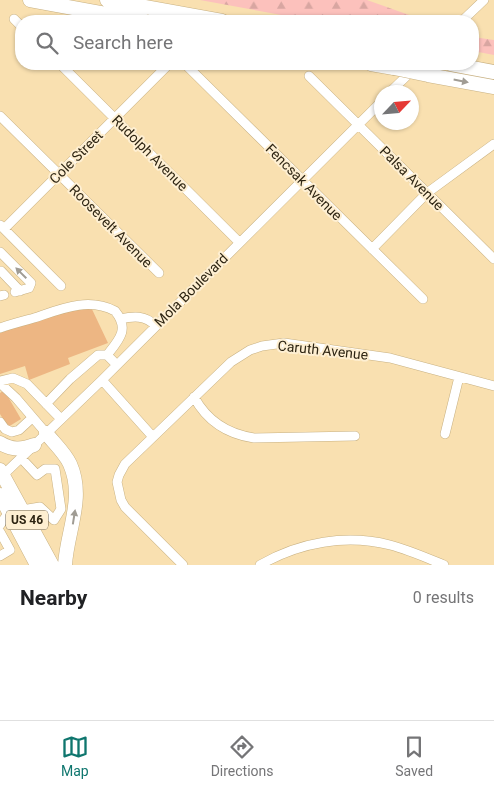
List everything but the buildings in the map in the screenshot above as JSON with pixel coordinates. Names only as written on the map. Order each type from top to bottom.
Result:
[{"type":"highway","points":[[30,0],[111,15]]},
{"type":"highway","points":[[106,0],[189,15]]},
{"type":"highway","points":[[479,69],[494,72]]},
{"type":"highway","points":[[428,70],[494,87]]},
{"type":"highway","points":[[46,433],[70,463],[75,478],[76,500],[65,565]]},
{"type":"highway","points":[[0,443],[10,449],[23,449],[34,445]]},
{"type":"highway","name":"US 46","points":[[1,474],[34,561]]},
{"type":"highway","name":"US 46","points":[[0,495],[16,511],[52,565]]},
{"type":"street","points":[[468,15],[484,0]]},
{"type":"street","name":"Rudolph Avenue","points":[[66,70],[240,242]]},
{"type":"street","name":"Cole Street","points":[[2,227],[60,174],[163,70]]},
{"type":"street","name":"Fencsak Avenue","points":[[191,70],[423,299]]},
{"type":"street","points":[[400,85],[423,70]]},
{"type":"street","name":"Palsa Avenue","points":[[309,76],[494,259]]},
{"type":"street","name":"Mola Boulevard","points":[[1,474],[21,458],[102,380],[374,109]]},
{"type":"street","name":"Roosevelt Avenue","points":[[0,116],[159,273]]},
{"type":"street","points":[[372,249],[427,193],[494,144]]},
{"type":"street","points":[[2,227],[61,286]]},
{"type":"street","points":[[484,250],[494,246]]},
{"type":"street","points":[[0,252],[31,283],[29,288],[17,291],[1,271]]},
{"type":"street","points":[[0,328],[62,308],[92,304],[114,309],[122,326],[122,334],[107,355]]},
{"type":"street","points":[[120,320],[130,317],[144,318],[156,326]]},
{"type":"street","name":"Caruth Avenue","points":[[183,565],[125,507],[118,490],[119,475],[122,467],[240,355],[262,346],[284,343],[390,358],[494,386]]},
{"type":"street","points":[[46,404],[70,379],[98,355],[107,355],[117,364]]},
{"type":"street","points":[[445,434],[459,377]]},
{"type":"street","points":[[46,433],[1,383],[7,378],[15,378],[27,384],[61,419]]},
{"type":"street","points":[[102,380],[153,437]]},
{"type":"street","points":[[194,397],[212,421],[231,433],[243,436],[254,438],[355,436]]},
{"type":"street","points":[[0,422],[5,429],[12,432],[19,430],[32,418]]},
{"type":"street","points":[[0,525],[16,511],[40,507],[54,520],[61,509],[55,469],[45,468],[37,475],[21,458]]},
{"type":"street","points":[[0,532],[10,550],[34,561]]},
{"type":"street","points":[[260,565],[286,552],[304,546],[339,540],[357,540],[390,545],[444,565]]},
{"type":"street","points":[[0,556],[10,550]]},
{"type":"green space","points":[[200,0],[367,0],[409,15],[281,15]]},
{"type":"green space","points":[[479,38],[494,40],[494,55],[479,52]]}]
